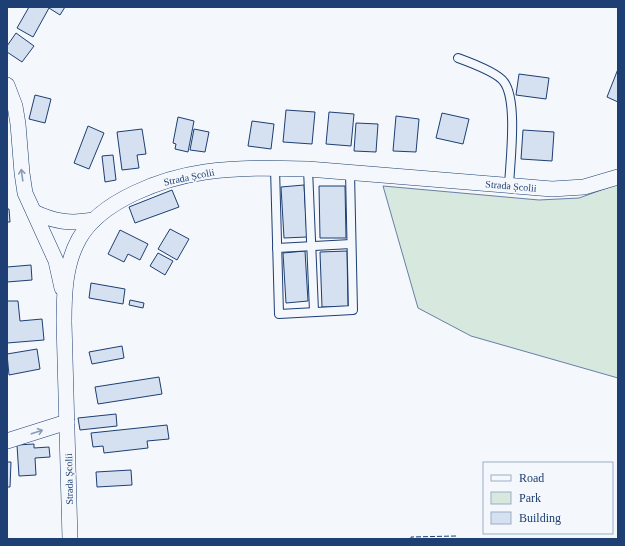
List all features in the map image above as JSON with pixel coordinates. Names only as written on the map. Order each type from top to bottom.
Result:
[{"type":"street","points":[[7,85],[15,106],[18,124],[25,194],[56,261],[64,298]]},
{"type":"street","name":"Strada Școlii","points":[[70,539],[64,298],[67,276],[74,250],[84,232],[94,220],[113,205],[128,196],[158,184],[204,172],[228,170],[275,168],[308,169],[552,189],[584,186],[618,177]]},
{"type":"street","points":[[34,212],[60,222],[78,223],[94,220]]},
{"type":"street","points":[[7,441],[67,422]]},
{"type":"lane","points":[[458,58],[499,77],[505,82],[509,94],[512,116],[509,186]]},
{"type":"lane","points":[[275,168],[278,314],[353,310],[350,173]]},
{"type":"lane","points":[[308,169],[314,311]]},
{"type":"lane","points":[[277,248],[352,244]]},
{"type":"green space","points":[[618,184],[618,378],[471,336],[418,308],[383,186],[539,200],[579,198]]},
{"type":"building","points":[[29,7],[65,7],[60,15],[49,8],[33,37],[17,28]]},
{"type":"building","points":[[16,33],[34,46],[22,62],[7,52],[7,46]]},
{"type":"building","points":[[618,69],[618,102],[607,97]]},
{"type":"building","points":[[519,74],[549,78],[546,99],[516,95]]},
{"type":"building","points":[[35,95],[51,99],[45,123],[29,119]]},
{"type":"building","points":[[286,110],[315,112],[312,144],[283,142]]},
{"type":"building","points":[[329,112],[354,114],[351,146],[326,144]]},
{"type":"building","points":[[442,113],[469,119],[463,144],[436,138]]},
{"type":"building","points":[[396,116],[419,119],[416,152],[393,151]]},
{"type":"building","points":[[178,117],[194,121],[188,152],[175,149],[176,144],[173,143]]},
{"type":"building","points":[[252,121],[274,124],[271,149],[248,146]]},
{"type":"building","points":[[356,123],[378,124],[376,152],[354,151]]},
{"type":"building","points":[[88,126],[104,133],[89,169],[74,163]]},
{"type":"building","points":[[142,129],[146,154],[137,155],[139,168],[122,170],[117,132]]},
{"type":"building","points":[[194,129],[209,132],[205,152],[190,150]]},
{"type":"building","points":[[523,130],[554,132],[552,161],[521,159]]},
{"type":"building","points":[[113,155],[116,180],[105,182],[102,156]]},
{"type":"building","points":[[304,185],[307,237],[284,238],[281,187]]},
{"type":"building","points":[[319,186],[345,186],[346,238],[320,238]]},
{"type":"building","points":[[172,190],[179,207],[135,223],[129,207]]},
{"type":"building","points":[[7,209],[9,209],[10,222],[7,222]]},
{"type":"building","points":[[170,229],[189,239],[177,260],[158,249]]},
{"type":"building","points":[[120,230],[148,244],[140,260],[128,254],[124,262],[108,254]]},
{"type":"building","points":[[305,251],[308,301],[286,303],[283,253]]},
{"type":"building","points":[[347,251],[348,307],[322,307],[320,252]]},
{"type":"building","points":[[158,253],[173,261],[165,275],[150,266]]},
{"type":"building","points":[[31,265],[32,280],[7,282],[7,267]]},
{"type":"building","points":[[91,283],[125,289],[123,304],[89,298]]},
{"type":"building","points":[[130,300],[144,303],[143,308],[129,305]]},
{"type":"building","points":[[7,301],[18,301],[20,321],[42,319],[44,340],[7,343]]},
{"type":"building","points":[[122,346],[124,358],[92,364],[89,352]]},
{"type":"building","points":[[37,349],[40,369],[9,375],[7,354]]},
{"type":"building","points":[[159,377],[162,394],[98,404],[95,387]]},
{"type":"building","points":[[116,414],[117,426],[80,430],[78,418]]},
{"type":"building","points":[[167,425],[169,439],[147,441],[148,448],[104,453],[103,446],[93,447],[91,433]]},
{"type":"building","points":[[34,444],[34,448],[49,447],[50,457],[35,458],[36,475],[19,476],[17,445]]},
{"type":"building","points":[[7,462],[11,462],[10,487],[7,487]]},
{"type":"building","points":[[131,470],[132,485],[97,487],[96,472]]},
{"type":"fence","points":[[411,539],[411,537],[456,536],[456,539]]}]
